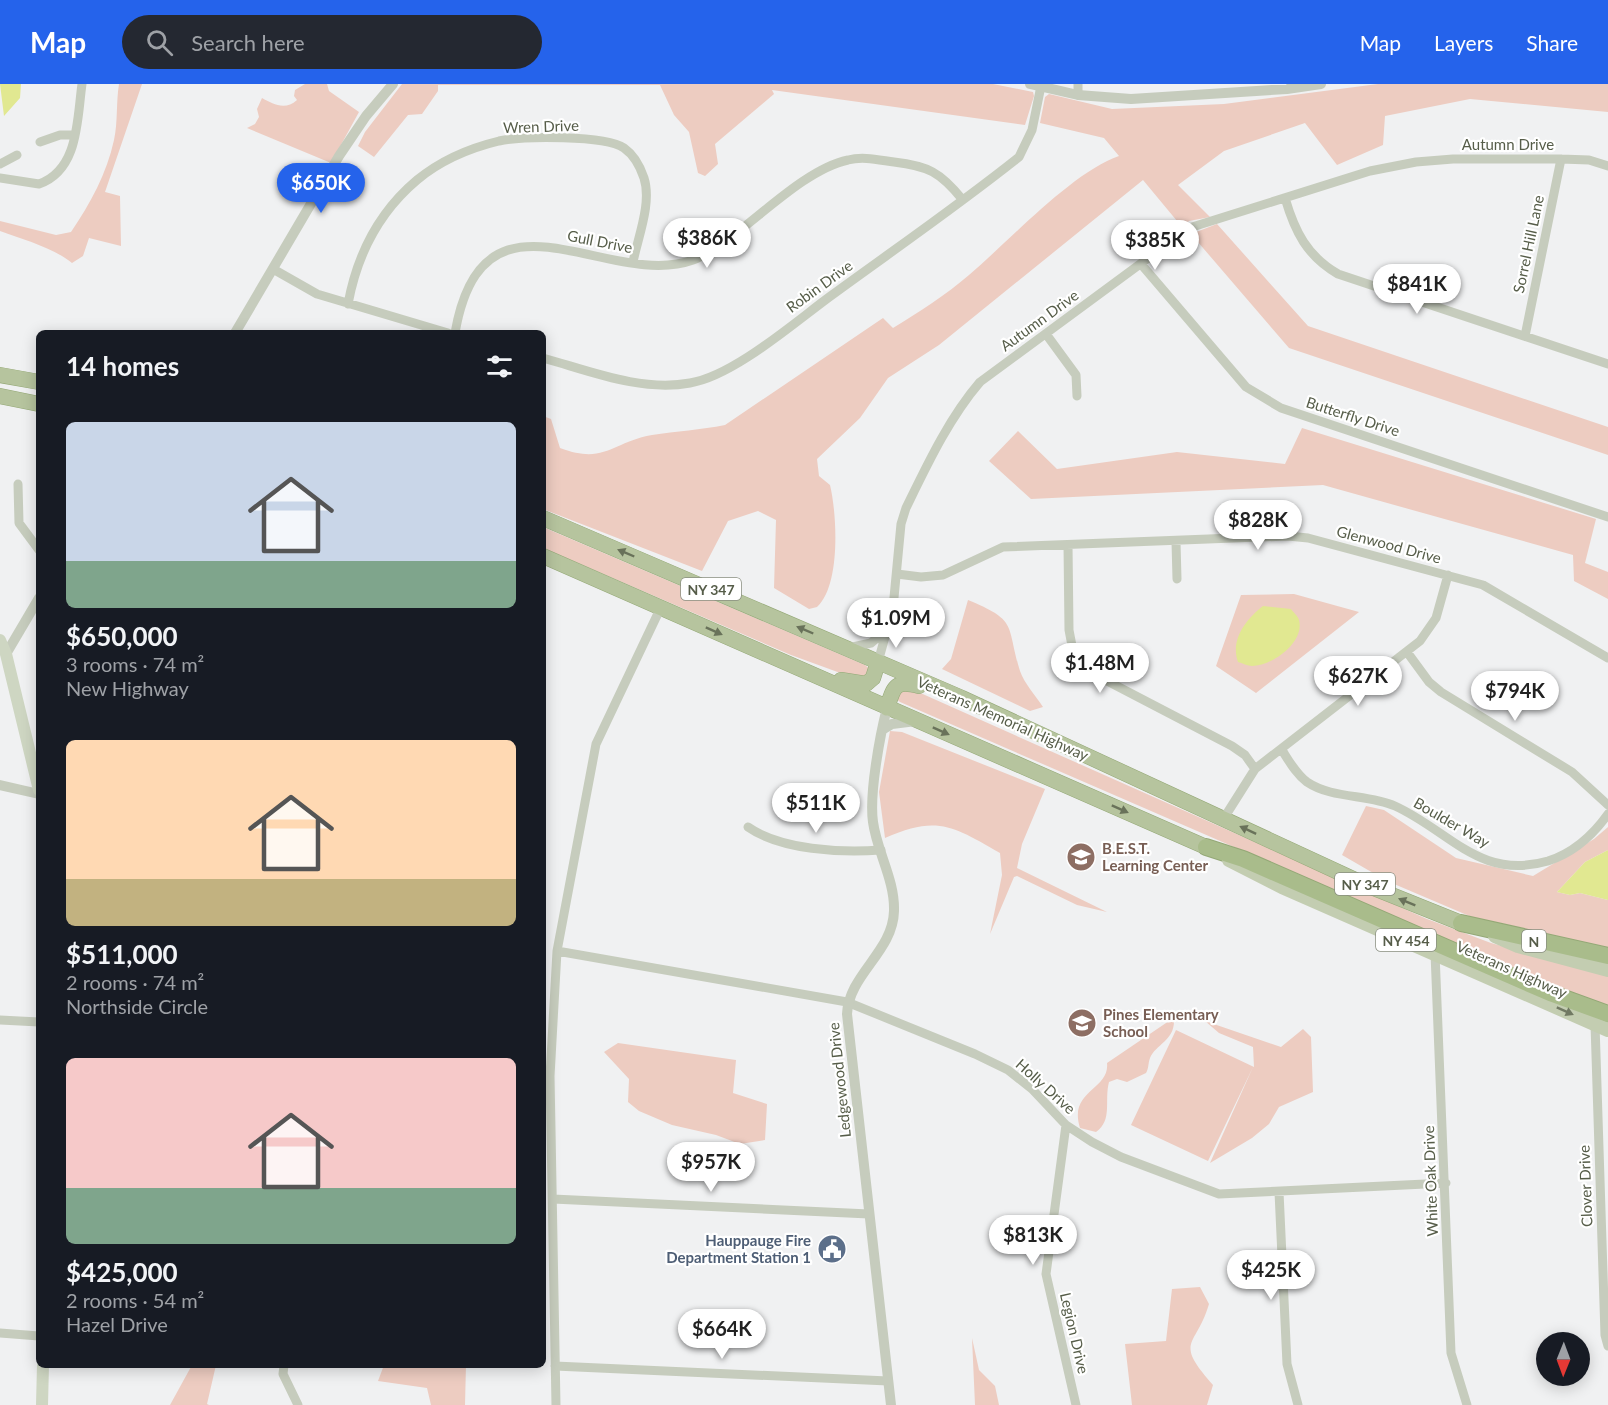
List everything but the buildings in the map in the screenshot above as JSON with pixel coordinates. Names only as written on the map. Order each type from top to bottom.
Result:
[{"type":"highway","points":[[1,375],[36,381]]},
{"type":"highway","points":[[0,396],[36,403]]},
{"type":"highway","name":"Veterans Memorial Highway","points":[[546,519],[962,698],[1374,888],[1461,923]]},
{"type":"highway","name":"NY 347","points":[[546,557],[1206,847]]},
{"type":"highway","points":[[814,675],[866,684],[873,678],[878,662]]},
{"type":"highway","points":[[887,708],[893,690],[901,683],[962,698]]},
{"type":"highway","points":[[1206,847],[1243,859],[1550,993],[1601,1019]]},
{"type":"highway","name":"N","points":[[1461,923],[1608,956]]},
{"type":"main road","points":[[0,640],[6,654],[36,779]]},
{"type":"main road","name":"Veterans Highway","points":[[1206,847],[1282,887],[1435,953],[1601,1019],[1608,1030]]},
{"type":"main road","name":"Veterans Highway","points":[[1461,923],[1518,946],[1608,970]]},
{"type":"main road","points":[[42,1405],[43,1368]]},
{"type":"street","points":[[0,178],[25,184],[48,181],[61,170],[68,159],[75,135],[82,84]]},
{"type":"street","points":[[237,330],[339,156],[366,116],[393,84]]},
{"type":"street","points":[[1035,85],[1078,89],[1131,99],[1322,84]]},
{"type":"street","name":"Robin Drive","points":[[546,359],[619,380],[664,385],[692,383],[727,369],[781,333],[1019,157],[1032,130],[1035,85]]},
{"type":"street","points":[[40,142],[60,135],[75,135]]},
{"type":"street","name":"Wren Drive","points":[[348,304],[356,268],[363,251],[387,211],[418,179],[454,157],[501,141],[579,138],[609,141],[633,156],[644,179],[646,191],[633,262]]},
{"type":"street","points":[[0,164],[17,155]]},
{"type":"street","name":"Gull Drive","points":[[455,330],[459,307],[471,282],[494,258],[508,252],[541,246],[660,266],[694,260],[710,252],[818,172],[849,160],[865,158],[932,169],[946,179],[962,199]]},
{"type":"street","name":"Autumn Drive","points":[[878,662],[894,608],[901,524],[906,508],[954,416],[980,382],[1189,228],[1370,171],[1416,162],[1454,159],[1561,159],[1589,160],[1608,166]]},
{"type":"street","name":"Sorrel Hill Lane","points":[[1525,336],[1561,159]]},
{"type":"street","points":[[1285,198],[1301,241],[1325,266],[1338,274],[1608,364]]},
{"type":"street","name":"Butterfly Drive","points":[[1141,264],[1246,387],[1281,408],[1608,517]]},
{"type":"street","points":[[273,269],[317,294],[438,330]]},
{"type":"street","points":[[1046,334],[1076,375],[1077,396]]},
{"type":"street","points":[[18,484],[19,523],[36,546]]},
{"type":"street","name":"Glenwood Drive","points":[[897,574],[921,577],[943,575],[1003,547],[1288,536],[1308,538],[1483,585],[1608,658]]},
{"type":"street","points":[[1176,542],[1177,579]]},
{"type":"street","points":[[1068,545],[1069,630],[1073,651],[1088,671],[1232,746],[1245,755],[1255,769]]},
{"type":"street","points":[[1224,818],[1255,769],[1420,641],[1436,618],[1448,575]]},
{"type":"street","points":[[6,654],[36,603]]},
{"type":"street","points":[[556,1405],[550,1076],[557,951],[596,744],[661,607]]},
{"type":"street","points":[[848,648],[871,643],[887,628]]},
{"type":"street","points":[[1407,652],[1429,682],[1441,692],[1572,772],[1608,805]]},
{"type":"street","name":"Ledgewood Drive","points":[[887,708],[872,809],[892,891],[894,911],[892,928],[847,1002],[847,1029],[891,1405]]},
{"type":"street","points":[[882,730],[896,723],[919,721]]},
{"type":"street","name":"Boulder Way","points":[[1282,750],[1307,782],[1319,788],[1394,806],[1470,852],[1506,866],[1537,864],[1576,848],[1608,814]]},
{"type":"street","points":[[0,785],[36,791]]},
{"type":"street","points":[[748,827],[765,838],[785,842],[841,851],[881,850]]},
{"type":"street","name":"Holly Drive","points":[[557,951],[847,1002],[975,1054],[1008,1070],[1032,1089],[1066,1125],[1121,1157],[1219,1194],[1446,1183]]},
{"type":"street","name":"White Oak Drive","points":[[1435,953],[1451,1353],[1467,1405]]},
{"type":"street","name":"Clover Drive","points":[[1601,1019],[1605,1335],[1608,1346]]},
{"type":"street","points":[[0,1020],[36,1022]]},
{"type":"street","name":"Legion Drive","points":[[1066,1125],[1046,1274],[1076,1405]]},
{"type":"street","points":[[1279,1192],[1287,1364],[1298,1405]]},
{"type":"street","points":[[553,1199],[869,1214]]},
{"type":"street","points":[[0,1333],[36,1336]]},
{"type":"street","points":[[555,1366],[888,1382]]},
{"type":"street","points":[[284,1368],[283,1374],[298,1405]]},
{"type":"shaded area","points":[[0,84],[21,84],[20,98],[4,116]]},
{"type":"shaded area","points":[[119,84],[142,84],[105,192],[120,196],[121,246],[89,238],[83,256],[72,263],[47,248],[0,231],[0,221],[56,235],[71,232],[97,188],[111,152]]},
{"type":"shaded area","points":[[305,84],[327,84],[329,91],[359,112],[331,163],[247,128],[255,124],[259,117],[257,109],[262,98],[275,104],[288,105],[297,100],[294,96],[295,90]]},
{"type":"shaded area","points":[[402,84],[993,84],[1033,92],[1034,96],[1025,125],[772,90],[774,94],[715,144],[718,164],[705,176],[698,173],[689,132],[674,115],[660,85],[438,85],[438,91],[422,114],[408,115],[374,157],[358,146],[365,132]]},
{"type":"shaded area","points":[[1378,84],[1608,84],[1608,112],[1470,99],[1385,116],[1383,145],[1337,165],[1305,123],[1224,151],[1178,185],[1210,217],[1189,221],[1182,227],[1143,180],[939,345],[888,378],[860,418],[817,459],[819,476],[830,485],[834,513],[835,549],[830,583],[825,597],[817,607],[809,609],[774,588],[776,520],[758,511],[728,521],[702,571],[546,510],[546,417],[551,419],[560,448],[588,454],[598,453],[652,435],[725,425],[883,318],[893,328],[932,303],[969,275],[1061,192],[1101,164],[1119,156],[1104,138],[1040,123],[1045,97],[1049,94],[1112,109],[1224,104]]},
{"type":"shaded area","points":[[1217,224],[1308,326],[1608,427],[1608,455],[1289,348],[1191,234]]},
{"type":"shaded area","points":[[1302,428],[1596,519],[1585,563],[1608,572],[1608,599],[1574,581],[1573,555],[1323,485],[1031,499],[989,461],[1018,431],[1057,469],[1177,452],[1285,464]]},
{"type":"shaded area","points":[[546,528],[865,665],[872,671],[870,677],[854,678],[791,655],[546,549]]},
{"type":"shaded area","points":[[1294,594],[1359,612],[1256,693],[1216,666],[1241,595]]},
{"type":"shaded area","points":[[968,600],[996,613],[1008,626],[1022,676],[1043,707],[1030,711],[942,669],[951,659]]},
{"type":"shaded area","points":[[1263,606],[1291,609],[1299,620],[1300,628],[1297,636],[1285,651],[1269,662],[1252,666],[1238,662],[1236,646],[1241,631]]},
{"type":"shaded area","points":[[907,687],[1427,919],[1491,943],[1608,976],[1608,1006],[1586,1000],[900,702],[896,699],[896,691]]},
{"type":"shaded area","points":[[890,731],[902,732],[1045,789],[1022,844],[1017,868],[1107,912],[1077,905],[1017,876],[1014,877],[990,934],[1002,875],[1000,853],[970,836],[944,827],[918,827],[885,838],[879,792]]},
{"type":"shaded area","points":[[1366,806],[1384,810],[1456,858],[1533,876],[1594,839],[1608,827],[1608,850],[1585,862],[1557,892],[1570,895],[1580,893],[1608,900],[1608,950],[1474,918],[1387,881],[1342,855]]},
{"type":"shaded area","points":[[1608,850],[1608,900],[1580,893],[1570,895],[1557,892],[1585,862]]},
{"type":"shaded area","points":[[1174,1021],[1168,1038],[1150,1058],[1146,1073],[1127,1082],[1117,1079],[1109,1082],[1106,1116],[1101,1127],[1096,1132],[1080,1128],[1078,1115],[1080,1106],[1084,1098],[1102,1079],[1107,1063],[1166,1023]]},
{"type":"shaded area","points":[[1205,1021],[1281,1047],[1303,1029],[1311,1037],[1313,1092],[1279,1107],[1269,1124],[1252,1138],[1210,1163],[1253,1067],[1208,1161],[1131,1125],[1176,1030],[1254,1067],[1253,1047],[1219,1033]]},
{"type":"shaded area","points":[[618,1043],[736,1060],[733,1093],[767,1104],[765,1140],[740,1144],[716,1135],[672,1125],[639,1111],[628,1102],[629,1079],[604,1052]]},
{"type":"shaded area","points":[[1200,1287],[1209,1304],[1191,1344],[1191,1351],[1194,1360],[1213,1385],[1207,1405],[1132,1405],[1125,1344],[1166,1341],[1172,1289]]},
{"type":"shaded area","points":[[972,1338],[979,1370],[995,1386],[999,1405],[975,1405]]},
{"type":"shaded area","points":[[190,1368],[215,1368],[207,1404],[209,1405],[170,1405]]},
{"type":"shaded area","points":[[383,1368],[466,1368],[465,1405],[431,1405],[427,1388],[378,1381]]},
{"type":"place","name":"B.E.S.T. Learning Center","points":[[1081,857]]},
{"type":"place","name":"Pines Elementary School","points":[[1082,1023]]},
{"type":"place","name":"Hauppauge Fire Department Station 1","points":[[832,1249]]}]
